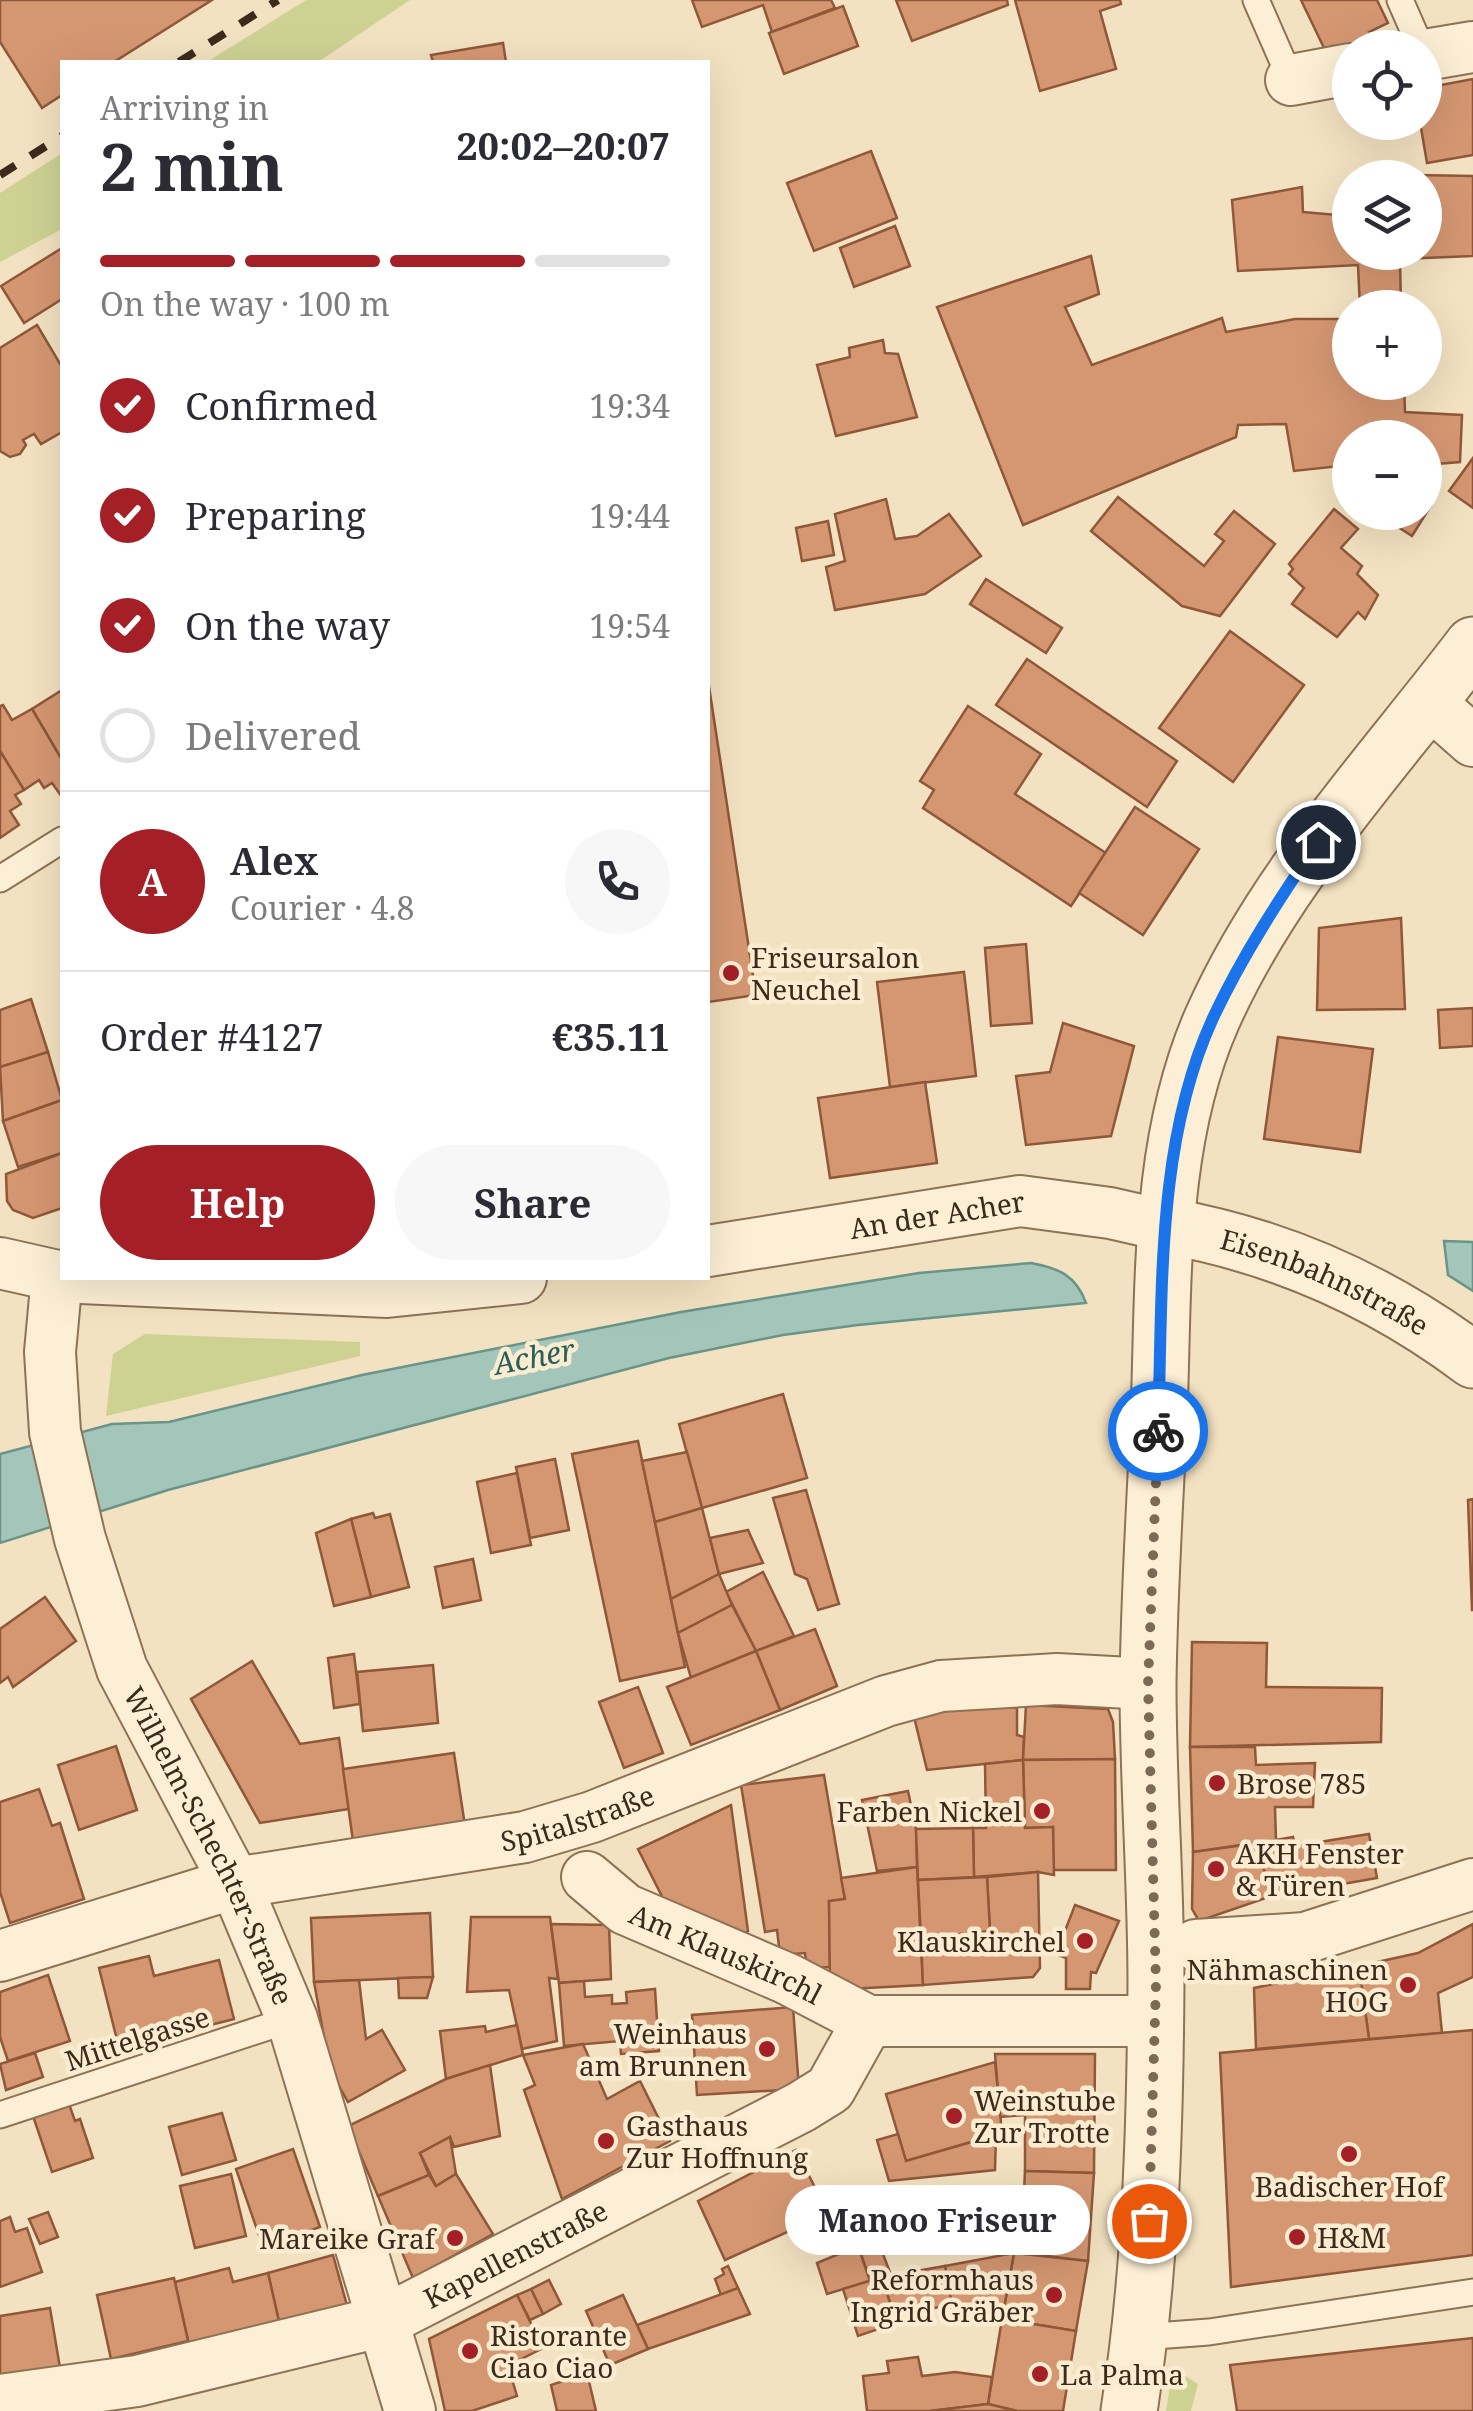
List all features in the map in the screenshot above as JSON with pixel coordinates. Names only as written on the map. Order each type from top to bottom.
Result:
[{"type":"street","points":[[1442,52],[1473,47]]},
{"type":"street","points":[[1291,80],[1332,72]]},
{"type":"street","points":[[1129,2411],[1141,2337],[1152,2166],[1154,2021],[1148,1684],[1167,1226],[1177,1134],[1212,1020],[1274,906],[1318,842],[1473,646]]},
{"type":"street","points":[[1430,702],[1473,741]]},
{"type":"street","name":"An der Acher","points":[[710,1251],[1020,1201],[1167,1226]]},
{"type":"street","name":"Eisenbahnstraße","points":[[1167,1226],[1226,1236],[1297,1260],[1386,1302],[1473,1360]]},
{"type":"street","points":[[0,1263],[60,1276]]},
{"type":"street","name":"Wilhelm-Schechter-Straße","points":[[66,1280],[50,1352],[54,1432],[80,1539],[122,1669],[235,1883],[292,2019],[410,2411]]},
{"type":"street","points":[[206,1280],[298,1282],[388,1292],[502,1280]]},
{"type":"street","name":"Spitalstraße","points":[[0,1956],[235,1883],[525,1837],[592,1817],[886,1701],[940,1686],[1057,1679],[1148,1684]]},
{"type":"street","points":[[587,1877],[594,1852],[592,1817]]},
{"type":"street","name":"Am Klauskirchl","points":[[525,1837],[540,1869],[562,1879],[587,1877],[626,1909],[788,1979],[868,2021]]},
{"type":"street","points":[[1196,1945],[1305,1938],[1473,1884]]},
{"type":"street","points":[[868,2021],[1154,2021]]},
{"type":"street","name":"Kapellenstraße","points":[[0,2400],[137,2381],[384,2321],[801,2107],[830,2088],[868,2021]]},
{"type":"lane","points":[[1256,0],[1291,80]]},
{"type":"lane","points":[[1400,0],[1413,30]]},
{"type":"lane","points":[[0,879],[60,841]]},
{"type":"lane","name":"Mittelgasse","points":[[0,2115],[292,2019]]},
{"type":"lane","points":[[1141,2337],[1209,2332],[1473,2292]]},
{"type":"green space","points":[[306,0],[410,0],[321,60],[210,60]]},
{"type":"green space","points":[[60,154],[60,230],[0,262],[0,193]]},
{"type":"green space","points":[[145,1334],[360,1342],[360,1356],[106,1416],[113,1354]]},
{"type":"green space","points":[[1173,2368],[1198,2384],[1191,2411],[1166,2411]]},
{"type":"water","points":[[1444,1241],[1473,1242],[1473,1291],[1448,1275]]},
{"type":"water","name":"Acher","points":[[1031,1263],[1065,1274],[1086,1303],[858,1325],[783,1335],[669,1358],[168,1490],[0,1543],[0,1454],[112,1424],[169,1422],[362,1375],[681,1312],[919,1273]]},
{"type":"building","points":[[0,0],[212,0],[117,60],[60,60],[60,96],[42,108],[0,42]]},
{"type":"building","points":[[692,0],[831,0],[835,8],[772,32],[763,5],[702,27]]},
{"type":"building","points":[[896,0],[1007,0],[1008,5],[912,41]]},
{"type":"building","points":[[1015,0],[1120,0],[1121,4],[1100,11],[1116,69],[1040,91]]},
{"type":"building","points":[[1301,0],[1377,0],[1388,23],[1373,30],[1332,30],[1332,46],[1325,50]]},
{"type":"building","points":[[843,6],[858,46],[784,74],[769,33]]},
{"type":"building","points":[[503,43],[506,60],[432,60],[431,55]]},
{"type":"building","points":[[1473,79],[1473,155],[1426,160],[1423,140],[1442,140],[1442,85]]},
{"type":"building","points":[[871,151],[897,218],[814,251],[787,183]]},
{"type":"building","points":[[1442,175],[1473,176],[1473,256],[1442,257]]},
{"type":"building","points":[[1302,187],[1303,212],[1332,215],[1332,266],[1238,271],[1232,200]]},
{"type":"building","points":[[895,226],[910,266],[854,287],[840,248]]},
{"type":"building","points":[[60,249],[60,300],[24,323],[1,286]]},
{"type":"building","points":[[1091,256],[1099,294],[1065,307],[1092,365],[1222,318],[1226,332],[1295,319],[1332,319],[1332,400],[1405,400],[1405,412],[1462,415],[1460,462],[1442,464],[1442,420],[1332,420],[1332,467],[1294,471],[1286,424],[1238,425],[1236,437],[1023,525],[937,307]]},
{"type":"building","points":[[1358,270],[1400,270],[1401,290],[1359,290]]},
{"type":"building","points":[[37,325],[60,364],[60,433],[41,444],[34,434],[23,440],[26,445],[20,454],[10,457],[0,451],[0,348]]},
{"type":"building","points":[[883,340],[885,353],[898,354],[917,417],[836,436],[817,365],[850,357],[849,348]]},
{"type":"building","points":[[1473,458],[1473,508],[1449,491]]},
{"type":"building","points":[[1118,497],[1204,566],[1224,541],[1215,534],[1234,511],[1275,544],[1220,616],[1182,606],[1091,531]]},
{"type":"building","points":[[886,499],[895,539],[917,536],[949,514],[981,556],[925,594],[835,610],[826,567],[845,561],[835,514]]},
{"type":"building","points":[[1332,511],[1332,530],[1357,530],[1341,548],[1362,566],[1357,574],[1378,595],[1365,619],[1358,612],[1337,637],[1292,604],[1304,588],[1289,574],[1293,569],[1289,564]]},
{"type":"building","points":[[828,521],[834,555],[802,561],[796,528]]},
{"type":"building","points":[[986,579],[1062,628],[1046,653],[970,604]]},
{"type":"building","points":[[1230,631],[1304,685],[1233,782],[1159,728]]},
{"type":"building","points":[[1027,659],[1177,761],[1147,807],[996,705]]},
{"type":"building","points":[[60,691],[60,757],[32,709]]},
{"type":"building","points":[[710,693],[756,995],[710,1002]]},
{"type":"building","points":[[0,706],[12,720],[32,709],[60,757],[60,794],[52,783],[44,788],[39,780],[24,790],[0,751]]},
{"type":"building","points":[[968,706],[1041,754],[1015,794],[1106,853],[1071,906],[923,808],[934,790],[920,781]]},
{"type":"building","points":[[0,751],[24,790],[15,795],[21,804],[10,811],[19,825],[0,838]]},
{"type":"building","points":[[1135,807],[1199,849],[1143,935],[1079,893]]},
{"type":"building","points":[[1401,918],[1405,1009],[1317,1010],[1319,928]]},
{"type":"building","points":[[1026,944],[1032,1023],[991,1026],[985,948]]},
{"type":"building","points":[[964,972],[976,1076],[890,1087],[877,982]]},
{"type":"building","points":[[31,999],[48,1052],[0,1067],[0,1010]]},
{"type":"building","points":[[1473,1008],[1473,1046],[1440,1048],[1438,1010]]},
{"type":"building","points":[[1063,1023],[1134,1046],[1111,1136],[1026,1145],[1016,1076],[1050,1072]]},
{"type":"building","points":[[1278,1037],[1373,1049],[1360,1152],[1264,1139]]},
{"type":"building","points":[[48,1052],[60,1101],[3,1121],[0,1067]]},
{"type":"building","points":[[925,1082],[937,1163],[830,1178],[818,1098]]},
{"type":"building","points":[[60,1101],[60,1154],[18,1167],[3,1121]]},
{"type":"building","points":[[60,1154],[60,1209],[33,1218],[13,1210],[7,1201],[6,1174]]},
{"type":"building","points":[[783,1394],[807,1478],[702,1508],[679,1424]]},
{"type":"building","points":[[638,1441],[685,1667],[620,1681],[572,1454]]},
{"type":"building","points":[[687,1452],[702,1508],[655,1522],[642,1461]]},
{"type":"building","points":[[555,1459],[569,1530],[530,1538],[516,1467]]},
{"type":"building","points":[[517,1473],[531,1545],[491,1553],[477,1482]]},
{"type":"building","points":[[806,1490],[839,1604],[818,1610],[807,1579],[795,1574],[773,1498]]},
{"type":"building","points":[[1473,1499],[1473,1610],[1472,1610],[1468,1500]]},
{"type":"building","points":[[702,1508],[719,1574],[671,1599],[655,1522]]},
{"type":"building","points":[[373,1513],[375,1518],[390,1514],[409,1587],[371,1597],[351,1519]]},
{"type":"building","points":[[351,1519],[371,1597],[334,1606],[316,1533]]},
{"type":"building","points":[[748,1530],[763,1563],[719,1574],[710,1538]]},
{"type":"building","points":[[473,1559],[481,1600],[443,1608],[435,1567]]},
{"type":"building","points":[[763,1572],[794,1636],[756,1651],[726,1592]]},
{"type":"building","points":[[719,1574],[732,1605],[678,1633],[671,1599]]},
{"type":"building","points":[[45,1597],[76,1641],[13,1687],[8,1677],[0,1683],[0,1629]]},
{"type":"building","points":[[732,1605],[756,1651],[691,1678],[678,1633]]},
{"type":"building","points":[[815,1629],[837,1686],[780,1710],[756,1651]]},
{"type":"building","points":[[1192,1642],[1267,1643],[1266,1687],[1382,1688],[1381,1742],[1190,1747]]},
{"type":"building","points":[[756,1651],[780,1710],[691,1745],[667,1687]]},
{"type":"building","points":[[354,1654],[360,1704],[334,1708],[328,1658]]},
{"type":"building","points":[[252,1661],[300,1744],[339,1738],[349,1809],[260,1823],[191,1699]]},
{"type":"building","points":[[433,1665],[438,1723],[363,1731],[357,1672]]},
{"type":"building","points":[[638,1687],[663,1753],[624,1768],[599,1702]]},
{"type":"building","points":[[949,1704],[1017,1708],[1017,1735],[1024,1737],[1023,1760],[927,1770],[913,1713],[948,1711]]},
{"type":"building","points":[[1026,1705],[1108,1709],[1113,1722],[1115,1759],[1023,1760]]},
{"type":"building","points":[[116,1746],[137,1810],[79,1830],[58,1765]]},
{"type":"building","points":[[1190,1747],[1255,1747],[1256,1765],[1315,1763],[1313,1807],[1275,1807],[1276,1840],[1193,1852]]},
{"type":"building","points":[[454,1753],[465,1826],[353,1841],[343,1769]]},
{"type":"building","points":[[1115,1759],[1116,1870],[1053,1870],[1053,1827],[1025,1828],[1023,1760]]},
{"type":"building","points":[[1023,1760],[1025,1828],[1053,1827],[1054,1875],[1038,1872],[974,1877],[973,1828],[986,1828],[985,1764]]},
{"type":"building","points":[[824,1775],[845,1899],[829,1901],[830,1967],[807,1968],[805,1953],[780,1955],[777,1930],[765,1932],[741,1785]]},
{"type":"building","points":[[39,1789],[52,1826],[60,1823],[84,1899],[10,1923],[0,1892],[0,1802]]},
{"type":"building","points":[[908,1791],[916,1829],[917,1867],[877,1871],[862,1800]]},
{"type":"building","points":[[731,1805],[748,1931],[726,1945],[676,1924],[638,1849]]},
{"type":"building","points":[[973,1828],[974,1877],[918,1880],[916,1829]]},
{"type":"building","points":[[1369,1834],[1377,1878],[1269,1897],[1259,1843],[1293,1837],[1295,1846]]},
{"type":"building","points":[[1259,1843],[1269,1897],[1199,1921],[1192,1909],[1193,1852]]},
{"type":"building","points":[[917,1867],[923,1985],[830,1990],[829,1901],[845,1899],[841,1878]]},
{"type":"building","points":[[1038,1872],[1040,1968],[1033,1977],[923,1985],[921,1938],[990,1931],[987,1877]]},
{"type":"building","points":[[987,1877],[990,1931],[921,1938],[918,1880]]},
{"type":"building","name":"Klauskirchel","points":[[1075,1905],[1119,1921],[1096,1973],[1091,1972],[1090,1989],[1066,1989],[1066,1958],[1056,1954]]},
{"type":"building","points":[[430,1913],[433,1977],[314,1982],[311,1918]]},
{"type":"building","points":[[471,1917],[550,1917],[558,1979],[549,1978],[557,2041],[522,2049],[509,1990],[467,1992]]},
{"type":"building","points":[[551,1924],[609,1925],[611,1979],[559,1983]]},
{"type":"building","name":"Nähmaschinen HOG","points":[[1473,1924],[1473,1977],[1438,1993],[1442,2033],[1369,2039],[1359,1966],[1418,1953]]},
{"type":"building","points":[[149,1956],[154,1976],[219,1960],[234,2019],[119,2048],[99,1968]]},
{"type":"building","points":[[1359,1966],[1369,2039],[1256,2049],[1254,1988]]},
{"type":"building","points":[[48,1975],[70,2041],[8,2061],[0,2037],[0,1992]]},
{"type":"building","points":[[433,1977],[427,1998],[399,1998],[398,1978]]},
{"type":"building","points":[[359,1980],[366,2039],[382,2030],[405,2070],[348,2102],[330,2070],[314,1982]]},
{"type":"building","points":[[584,1981],[585,1997],[612,1995],[612,2004],[627,2003],[626,1992],[655,1989],[659,2051],[621,2054],[620,2041],[564,2046],[559,1983]]},
{"type":"building","points":[[793,2007],[799,2089],[697,2095],[692,2015]]},
{"type":"building","points":[[517,2025],[523,2055],[446,2079],[440,2031],[485,2026],[486,2032]]},
{"type":"building","name":"Badischer Hof","points":[[1473,2030],[1473,2255],[1231,2287],[1220,2053]]},
{"type":"building","points":[[583,2044],[607,2099],[640,2081],[670,2141],[562,2199],[524,2090],[535,2085],[523,2055]]},
{"type":"building","points":[[35,2053],[43,2077],[6,2090],[0,2064]]},
{"type":"building","points":[[995,2054],[1095,2054],[1094,2173],[1025,2171],[1025,2115],[1000,2117]]},
{"type":"building","points":[[995,2062],[1002,2133],[906,2161],[886,2094]]},
{"type":"building","points":[[490,2065],[500,2136],[454,2147],[450,2137],[420,2153],[429,2175],[378,2196],[348,2126],[446,2079]]},
{"type":"building","points":[[69,2104],[75,2121],[80,2119],[93,2158],[52,2172],[33,2116]]},
{"type":"building","points":[[222,2113],[236,2160],[182,2175],[169,2127]]},
{"type":"building","points":[[898,2134],[906,2161],[996,2135],[995,2170],[889,2181],[877,2140]]},
{"type":"building","points":[[450,2137],[456,2174],[436,2186],[420,2153]]},
{"type":"building","points":[[293,2149],[320,2227],[263,2247],[236,2169]]},
{"type":"building","points":[[796,2150],[834,2225],[803,2241],[796,2228],[725,2260],[698,2201]]},
{"type":"building","points":[[1025,2171],[1094,2173],[1088,2261],[1021,2253]]},
{"type":"building","points":[[231,2174],[246,2236],[195,2248],[180,2186]]},
{"type":"building","points":[[456,2174],[493,2234],[413,2278],[378,2196],[429,2175],[436,2186]]},
{"type":"building","points":[[48,2212],[58,2237],[40,2244],[29,2219]]},
{"type":"building","points":[[10,2217],[15,2232],[27,2228],[42,2272],[0,2287],[0,2221]]},
{"type":"building","points":[[878,2241],[891,2275],[870,2281],[859,2248]]},
{"type":"building","points":[[858,2246],[870,2281],[827,2294],[817,2263]]},
{"type":"building","points":[[1014,2253],[1088,2261],[1076,2331],[1002,2319]]},
{"type":"building","points":[[1014,2253],[1002,2319],[952,2311],[945,2266]]},
{"type":"building","points":[[333,2255],[348,2309],[280,2326],[268,2273]]},
{"type":"building","points":[[728,2266],[738,2288],[721,2295],[715,2279]]},
{"type":"building","points":[[945,2266],[952,2305],[894,2315],[882,2277]]},
{"type":"building","points":[[229,2268],[233,2282],[268,2273],[280,2326],[190,2349],[175,2282]]},
{"type":"building","points":[[882,2277],[896,2323],[858,2336],[843,2289]]},
{"type":"building","points":[[174,2278],[188,2341],[111,2359],[97,2295]]},
{"type":"building","points":[[549,2280],[561,2304],[543,2314],[531,2289]]},
{"type":"building","points":[[738,2288],[750,2314],[648,2349],[637,2325]]},
{"type":"building","points":[[531,2289],[543,2314],[530,2320],[517,2295]]},
{"type":"building","points":[[517,2295],[543,2348],[508,2366],[517,2396],[472,2411],[445,2411],[429,2339]]},
{"type":"building","points":[[623,2295],[648,2349],[610,2365],[586,2311]]},
{"type":"building","points":[[50,2308],[61,2374],[0,2384],[0,2316]]},
{"type":"building","points":[[1002,2319],[1076,2331],[1063,2411],[1017,2411],[988,2404]]},
{"type":"building","points":[[1473,2338],[1473,2411],[1237,2411],[1230,2365]]},
{"type":"building","points":[[918,2357],[922,2376],[955,2372],[992,2377],[988,2404],[930,2411],[867,2411],[863,2376],[889,2373],[887,2361]]},
{"type":"building","points":[[587,2373],[596,2411],[557,2411],[551,2385]]},
{"type":"building","points":[[988,2404],[1017,2411],[930,2411]]},
{"type":"railway","points":[[182,60],[278,0]]},
{"type":"railway","points":[[0,175],[60,137]]},
{"type":"way so far","points":[[1149,2221],[1156,1984],[1148,1684],[1158,1431]]},
{"type":"place","name":"Friseursalon Neuchel","points":[[731,973]]},
{"type":"place","name":"Brose 785","points":[[1217,1783]]},
{"type":"place","name":"Farben Nickel","points":[[1042,1811]]},
{"type":"place","name":"AKH Fenster & Türen","points":[[1216,1869]]},
{"type":"place","name":"Klauskirchel","points":[[1085,1941]]},
{"type":"place","name":"Nähmaschinen HOG","points":[[1408,1985]]},
{"type":"place","name":"Weinhaus am Brunnen","points":[[767,2049]]},
{"type":"place","name":"Weinstube Zur Trotte","points":[[954,2116]]},
{"type":"place","name":"Gasthaus Zur Hoffnung","points":[[606,2141]]},
{"type":"place","name":"Badischer Hof","points":[[1349,2154]]},
{"type":"place","name":"Manoo Friseur","points":[[1149,2221]]},
{"type":"place","name":"H&M","points":[[1297,2237]]},
{"type":"place","name":"Mareike Graf","points":[[455,2238]]},
{"type":"place","name":"Reformhaus Ingrid Gräber","points":[[1054,2295]]},
{"type":"place","name":"Ristorante Ciao Ciao","points":[[470,2351]]},
{"type":"place","name":"La Palma","points":[[1040,2374]]},
{"type":"route","points":[[1158,1431],[1167,1226],[1177,1134],[1192,1076],[1212,1020],[1248,950],[1318,842]]}]
